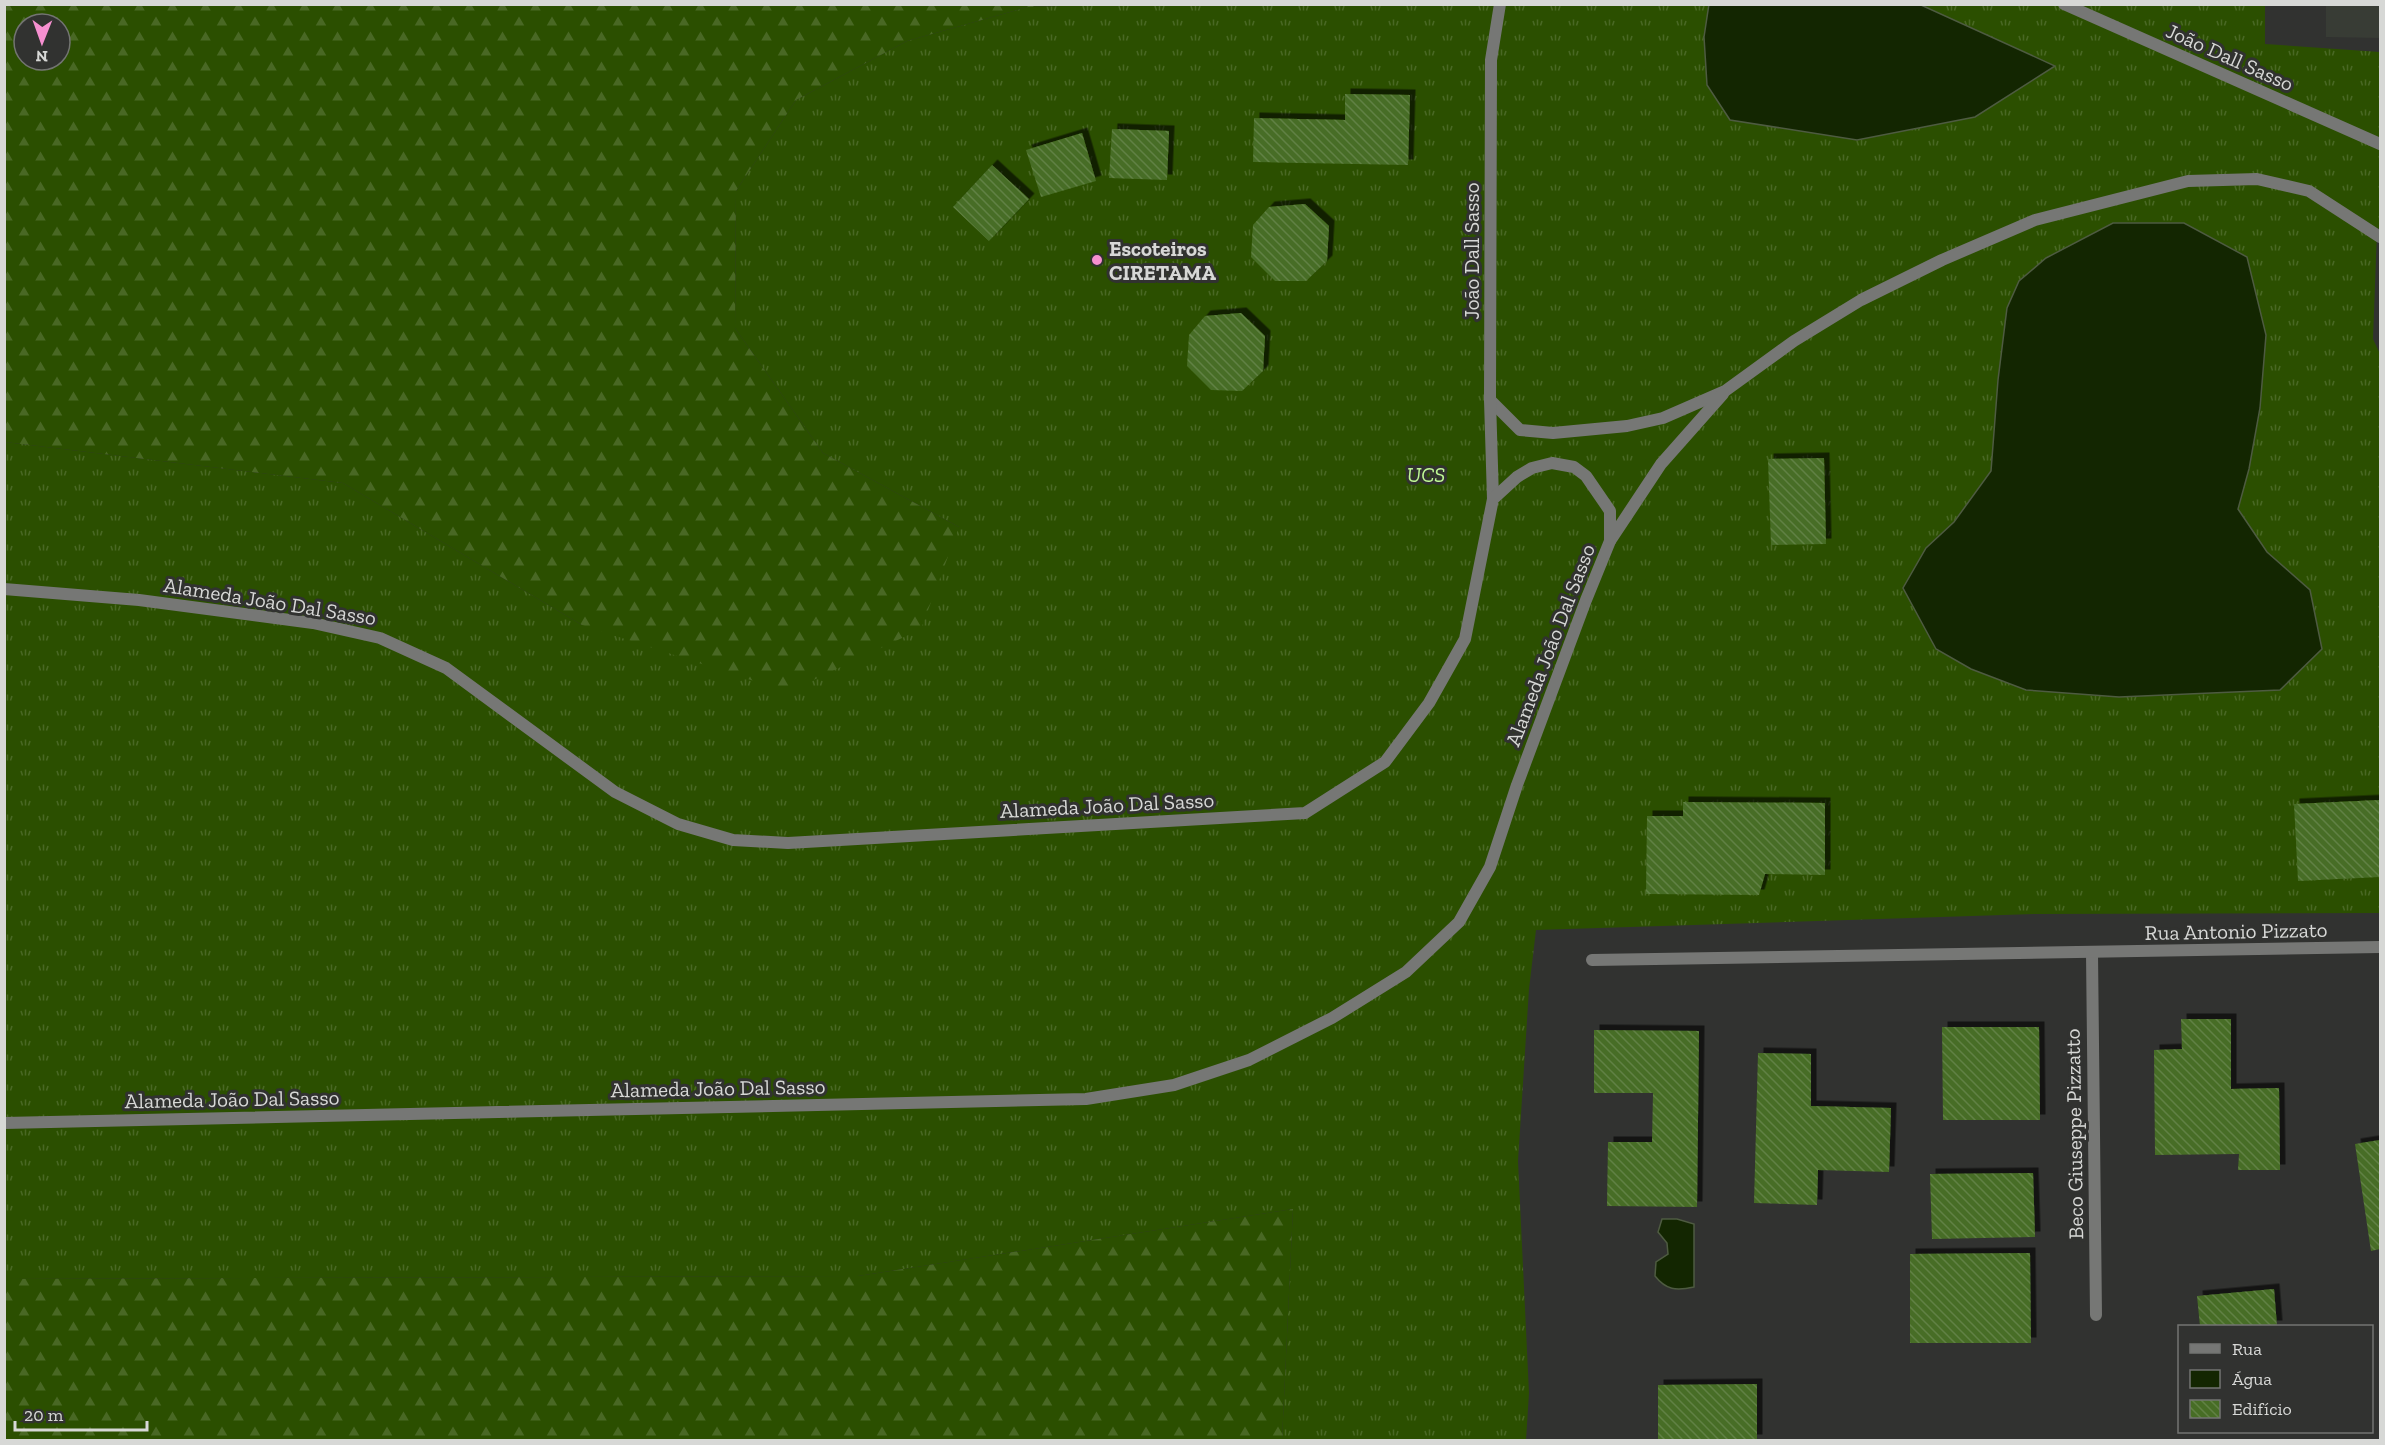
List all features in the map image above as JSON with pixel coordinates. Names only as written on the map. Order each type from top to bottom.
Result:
[{"type":"street","name":"João Dall Sasso","points":[[1493,499],[1490,400],[1491,60],[1500,4]]},
{"type":"street","name":"João Dall Sasso","points":[[2064,4],[2380,144]]},
{"type":"street","points":[[1490,400],[1520,430],[1553,433],[1627,426],[1663,418],[1725,391],[1794,342],[1861,300],[1942,260],[2035,220],[2188,181],[2257,179],[2309,191],[2380,237]]},
{"type":"street","points":[[1611,541],[1661,464],[1725,391]]},
{"type":"street","name":"Alameda João Dal Sasso","points":[[4,589],[163,603],[314,623],[380,638],[446,668],[615,792],[678,824],[733,840],[788,843],[1305,813],[1385,762],[1429,703],[1465,639],[1493,499],[1517,477],[1532,468],[1552,463],[1574,467],[1586,476],[1610,511],[1611,541],[1586,600],[1517,785],[1491,867],[1458,922],[1406,972],[1332,1018],[1249,1060],[1174,1085],[1086,1100],[4,1124]]},
{"type":"street","name":"Rua Antonio Pizzato","points":[[1592,960],[2380,947]]},
{"type":"street","name":"Beco Giuseppe Pizzatto","points":[[2092,953],[2096,1315]]},
{"type":"shaded area","points":[[2326,5],[2380,5],[2380,38],[2326,37]]},
{"type":"green space","points":[[5,4],[1092,5],[1028,7],[907,41],[796,100],[736,191],[735,328],[823,453],[959,527],[921,629],[788,692],[582,625],[343,483],[5,442]]},
{"type":"green space","name":"UCS","points":[[2265,4],[2265,44],[2380,52],[2380,226],[2377,231],[2373,339],[2380,354],[2380,913],[2035,914],[1536,930],[1529,989],[1518,1161],[1529,1393],[1526,1440],[1282,1440],[1293,1209],[858,1276],[5,1279],[5,442],[343,483],[582,625],[959,527],[823,453],[735,328],[736,191],[796,100],[907,41],[1028,7],[1092,5]]},
{"type":"green space","points":[[1293,1209],[1282,1440],[5,1440],[5,1279],[858,1276]]},
{"type":"water","points":[[1709,4],[1921,5],[2055,66],[1975,117],[1857,140],[1730,120],[1707,85],[1704,37]]},
{"type":"water","points":[[2113,223],[2184,223],[2247,257],[2266,335],[2260,408],[2249,469],[2238,509],[2267,552],[2310,590],[2322,649],[2280,690],[2119,697],[2026,690],[1971,669],[1936,649],[1903,588],[1926,548],[1954,522],[1991,471],[1998,380],[2007,308],[2019,281],[2046,258]]},
{"type":"water","points":[[1662,1219],[1677,1219],[1694,1224],[1694,1287],[1682,1289],[1667,1287],[1655,1276],[1656,1262],[1668,1254],[1667,1243],[1658,1232]]},
{"type":"building","points":[[1345,94],[1410,95],[1408,165],[1253,162],[1254,118],[1345,120]]},
{"type":"building","points":[[1112,129],[1169,131],[1167,180],[1109,178]]},
{"type":"building","points":[[1082,133],[1096,181],[1041,197],[1026,150]]},
{"type":"building","points":[[992,165],[1029,199],[989,241],[953,207]]},
{"type":"building","points":[[1305,204],[1329,226],[1327,261],[1306,281],[1275,281],[1251,257],[1253,225],[1269,207]]},
{"type":"building","points":[[1241,313],[1265,336],[1263,371],[1242,391],[1211,390],[1187,366],[1189,335],[1205,316]]},
{"type":"building","points":[[1824,458],[1826,544],[1771,545],[1768,459]]},
{"type":"building","points":[[2380,800],[2380,877],[2298,881],[2294,804]]},
{"type":"building","points":[[1683,802],[1825,803],[1825,875],[1765,874],[1759,895],[1646,894],[1647,816],[1683,816]]},
{"type":"building","points":[[2181,1019],[2231,1019],[2231,1089],[2279,1088],[2280,1170],[2238,1170],[2239,1154],[2155,1155],[2154,1050],[2182,1049]]},
{"type":"building","points":[[1942,1027],[2039,1027],[2040,1120],[1943,1120]]},
{"type":"building","points":[[1594,1030],[1699,1031],[1697,1207],[1607,1206],[1608,1142],[1652,1142],[1653,1093],[1594,1093]]},
{"type":"building","points":[[1758,1053],[1811,1054],[1811,1106],[1891,1108],[1889,1172],[1818,1170],[1817,1205],[1754,1203]]},
{"type":"building","points":[[2380,1140],[2380,1249],[2371,1251],[2355,1144]]},
{"type":"building","points":[[2033,1173],[2035,1237],[1932,1239],[1930,1174]]},
{"type":"building","points":[[2030,1253],[2031,1343],[1910,1343],[1910,1254]]},
{"type":"building","points":[[2274,1289],[2277,1325],[2200,1325],[2197,1296]]},
{"type":"building","points":[[1757,1384],[1757,1440],[1658,1440],[1658,1385]]},
{"type":"place","name":"Escoteiros CIRETAMA","points":[[1097,260]]}]
